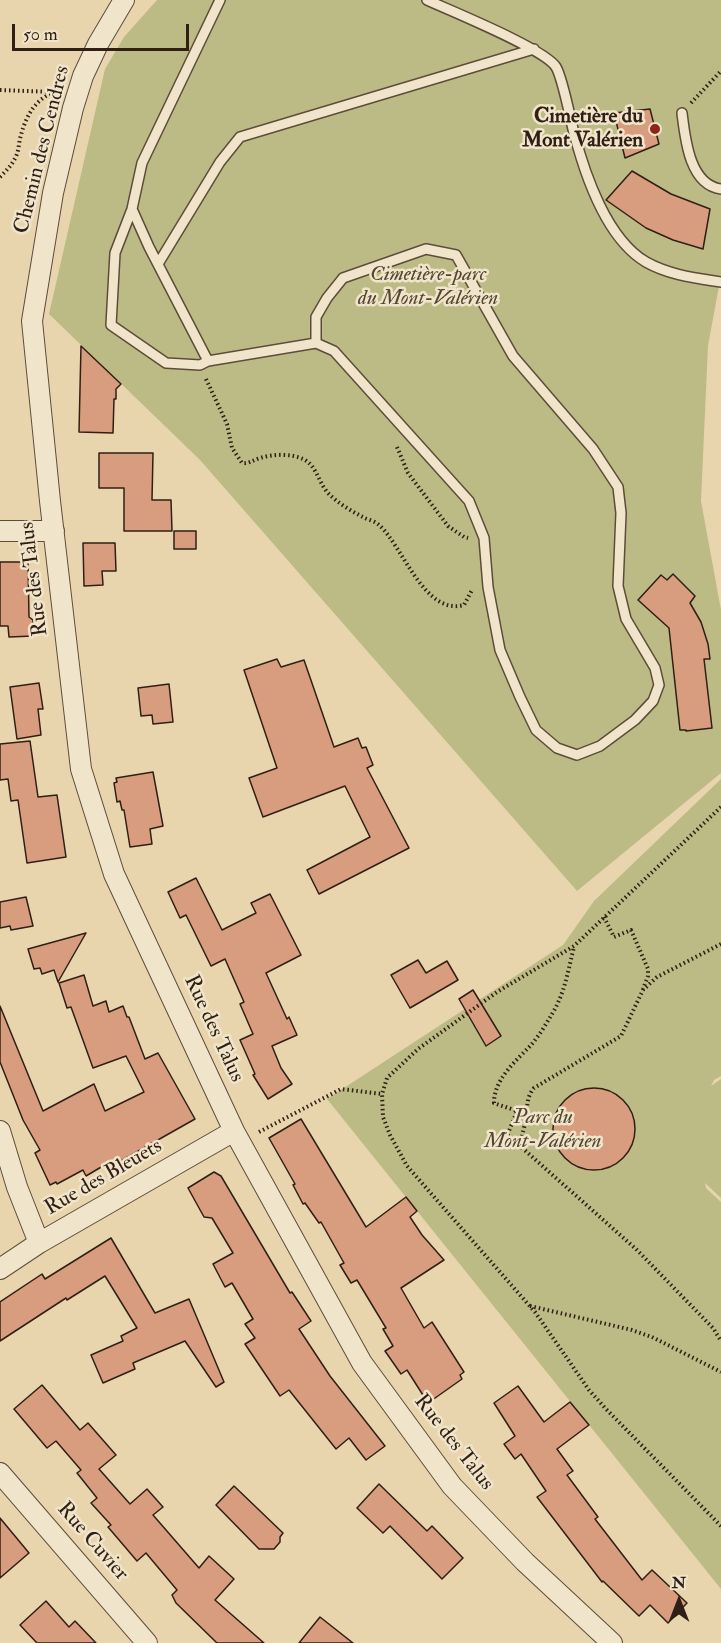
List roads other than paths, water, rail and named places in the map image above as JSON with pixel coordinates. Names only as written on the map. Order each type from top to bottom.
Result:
[{"type":"street","name":"Chemin des Cendres","points":[[32,321],[53,193],[77,94],[98,44],[124,0]]},
{"type":"street","name":"Rue des Talus","points":[[32,321],[81,769],[114,874],[234,1131],[362,1363],[445,1477],[525,1562],[612,1643]]},
{"type":"street","points":[[0,531],[54,531]]},
{"type":"street","points":[[0,1131],[17,1187],[39,1243]]},
{"type":"street","name":"Rue des Bleuets","points":[[0,1269],[39,1243],[234,1131]]},
{"type":"street","name":"Rue Cuvier","points":[[0,1473],[147,1643]]},
{"type":"lane","points":[[220,0],[142,163],[132,209],[115,253],[111,325],[166,363],[204,363],[316,343],[334,351],[469,501],[484,538],[488,587],[500,650],[537,730],[557,748],[577,755],[600,746],[635,720],[653,701],[659,685],[655,668],[626,619],[618,586],[621,513],[618,486],[592,449],[513,356],[456,255],[426,249],[343,278],[316,317],[316,343]]},
{"type":"lane","points":[[427,0],[534,49],[556,66],[579,152],[599,203],[618,238],[645,262],[678,276],[721,282]]},
{"type":"lane","points":[[158,264],[220,162],[240,137],[534,49]]},
{"type":"lane","points":[[682,113],[686,149],[700,176],[721,189]]},
{"type":"lane","points":[[132,209],[204,363]]},
{"type":"place","name":"Cimetière du Mont Valérien","points":[[655,129]]},
{"type":"park label","name":"Cimetière-parc du Mont-Valérien","points":[[428,287]]},
{"type":"park label","name":"Parc du Mont-Valérien","points":[[543,1130]]}]
